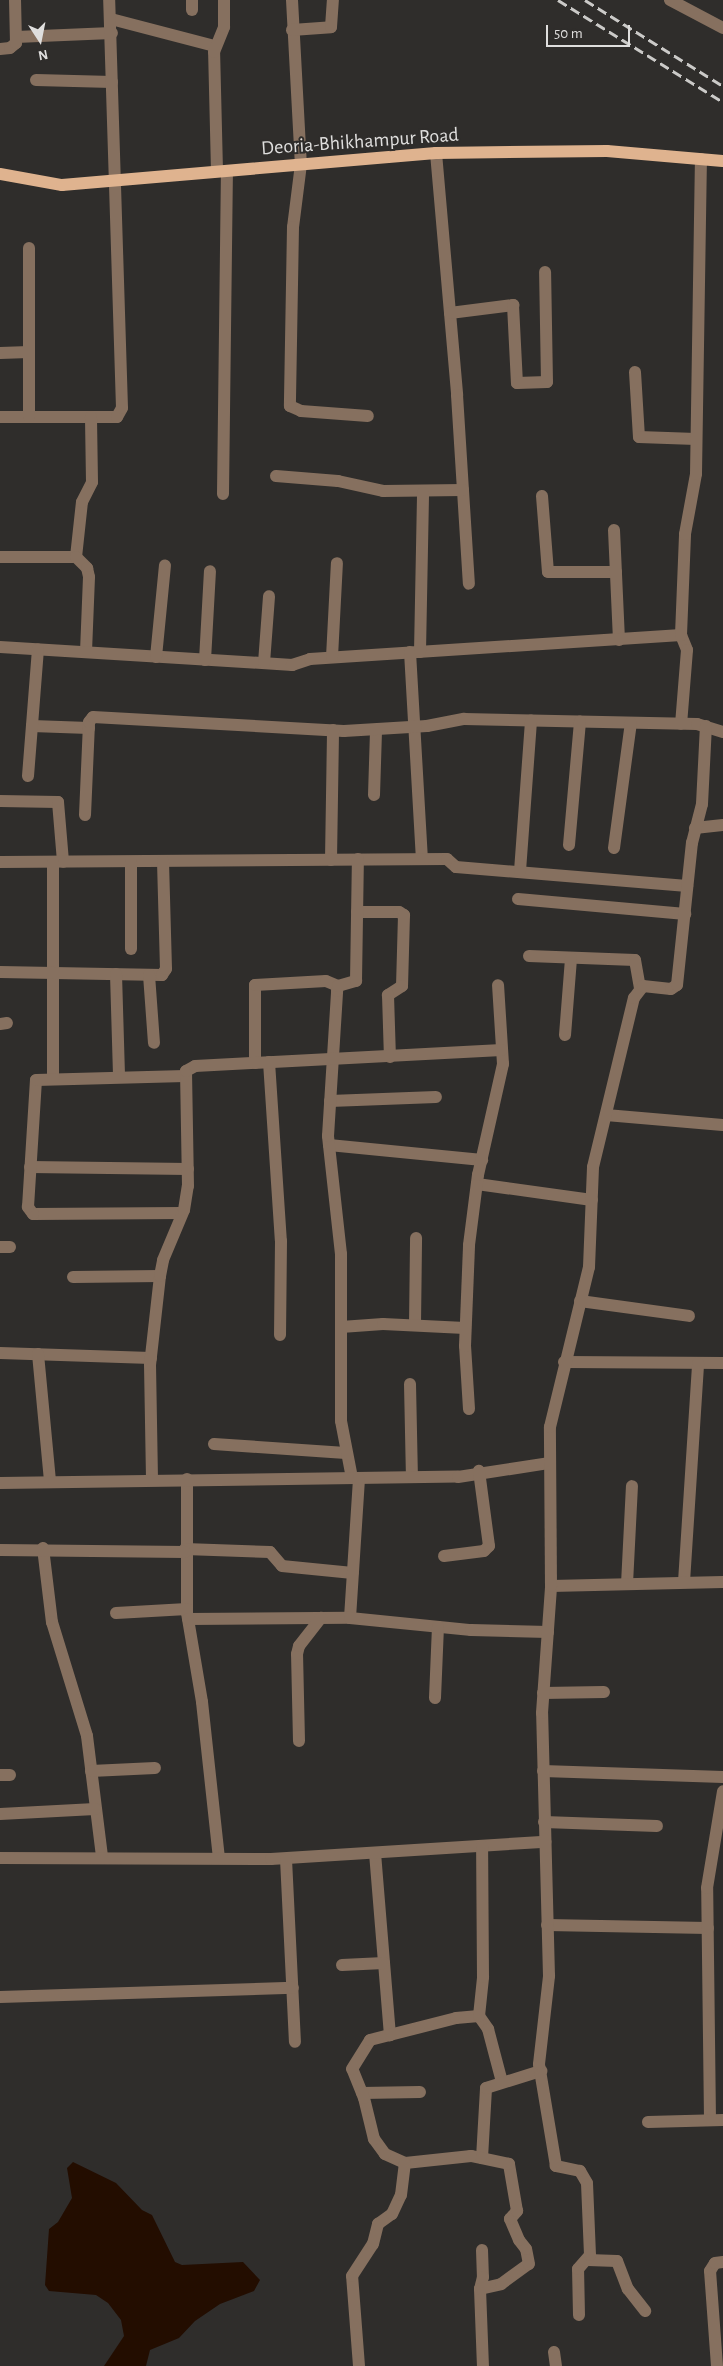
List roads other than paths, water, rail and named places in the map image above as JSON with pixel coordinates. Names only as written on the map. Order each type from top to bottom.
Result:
[{"type":"main road","name":"Deoria-Bhikhampur Road","points":[[0,174],[62,185],[436,153],[607,151],[723,161]]},
{"type":"street","points":[[0,48],[13,47],[16,37],[15,0]]},
{"type":"street","points":[[0,417],[117,417],[122,408],[113,180],[112,33],[109,0]]},
{"type":"street","points":[[223,494],[222,171],[215,46],[224,27],[224,0]]},
{"type":"street","points":[[292,0],[292,30],[301,164],[293,227],[290,406],[301,411],[368,416]]},
{"type":"street","points":[[292,30],[330,27],[333,0]]},
{"type":"street","points":[[670,0],[723,28]]},
{"type":"street","points":[[111,19],[215,46]]},
{"type":"street","points":[[16,37],[112,33]]},
{"type":"street","points":[[36,80],[112,82]]},
{"type":"street","points":[[436,153],[450,313],[469,584]]},
{"type":"street","points":[[681,724],[687,650],[681,635],[682,559],[696,474],[701,159]]},
{"type":"street","points":[[29,248],[29,417]]},
{"type":"street","points":[[450,313],[513,306],[517,383],[547,382],[545,272]]},
{"type":"street","points":[[0,353],[29,352]]},
{"type":"street","points":[[635,372],[639,438],[696,439]]},
{"type":"street","points":[[76,557],[82,502],[92,482],[91,417]]},
{"type":"street","points":[[276,476],[338,481],[383,491],[424,493],[463,490]]},
{"type":"street","points":[[422,859],[414,727],[415,652],[424,493]]},
{"type":"street","points":[[542,496],[548,572],[616,572]]},
{"type":"street","points":[[614,530],[618,640]]},
{"type":"street","points":[[0,557],[76,557],[87,568],[89,577],[86,652]]},
{"type":"street","points":[[332,658],[337,563]]},
{"type":"street","points":[[156,657],[165,565]]},
{"type":"street","points":[[205,660],[210,571]]},
{"type":"street","points":[[264,663],[269,596]]},
{"type":"street","points":[[0,647],[292,665],[332,658],[681,635]]},
{"type":"street","points":[[28,776],[38,649]]},
{"type":"street","points":[[85,815],[89,728],[93,717],[333,730],[376,730],[414,727],[435,725],[450,720],[531,720],[681,724],[706,726],[723,732]]},
{"type":"street","points":[[520,871],[531,720]]},
{"type":"street","points":[[569,845],[580,722]]},
{"type":"street","points":[[614,848],[631,723]]},
{"type":"street","points":[[32,726],[89,728]]},
{"type":"street","points":[[640,988],[671,989],[677,985],[696,828],[702,804],[706,726]]},
{"type":"street","points":[[331,860],[333,730]]},
{"type":"street","points":[[374,795],[376,730]]},
{"type":"street","points":[[0,801],[58,802],[58,862],[53,972],[53,1078]]},
{"type":"street","points":[[696,828],[723,824]]},
{"type":"street","points":[[255,1063],[255,986],[326,981],[338,986],[356,981],[358,859]]},
{"type":"street","points":[[0,862],[447,859],[456,867],[688,886]]},
{"type":"street","points":[[0,972],[162,975],[166,969],[163,861]]},
{"type":"street","points":[[131,862],[131,949]]},
{"type":"street","points":[[518,898],[685,914]]},
{"type":"street","points":[[357,912],[404,915],[402,986],[388,995],[390,1057]]},
{"type":"street","points":[[530,956],[635,960],[640,988],[634,998],[593,1167],[589,1267],[564,1362],[550,1427],[552,1586],[543,1693],[544,1822],[549,1976],[540,2040],[541,2071],[556,2166],[580,2171],[587,2183],[588,2260]]},
{"type":"street","points":[[565,1034],[571,958]]},
{"type":"street","points":[[116,974],[119,1077]]},
{"type":"street","points":[[149,975],[154,1043]]},
{"type":"street","points":[[469,1409],[465,1328],[470,1237],[477,1184],[501,1078],[502,1050],[498,985]]},
{"type":"street","points":[[338,986],[330,1100],[329,1145],[341,1254],[341,1421],[346,1453],[355,1478],[350,1618]]},
{"type":"street","points":[[152,1479],[151,1358],[160,1276],[182,1213],[188,1169],[185,1076],[190,1068],[195,1066],[502,1050]]},
{"type":"street","points":[[269,1062],[281,1241],[280,1335]]},
{"type":"street","points":[[182,1213],[33,1214],[28,1207],[35,1084],[38,1079],[185,1076]]},
{"type":"street","points":[[330,1100],[436,1097]]},
{"type":"street","points":[[606,1115],[723,1125]]},
{"type":"street","points":[[329,1145],[482,1160]]},
{"type":"street","points":[[30,1167],[188,1169]]},
{"type":"street","points":[[477,1184],[592,1200]]},
{"type":"street","points":[[415,1325],[416,1238]]},
{"type":"street","points":[[73,1277],[160,1276]]},
{"type":"street","points":[[580,1301],[689,1316]]},
{"type":"street","points":[[341,1326],[415,1325],[465,1328]]},
{"type":"street","points":[[0,1352],[151,1358]]},
{"type":"street","points":[[38,1354],[50,1481]]},
{"type":"street","points":[[564,1362],[723,1363]]},
{"type":"street","points":[[684,1582],[698,1363]]},
{"type":"street","points":[[410,1384],[412,1477]]},
{"type":"street","points":[[214,1444],[346,1453]]},
{"type":"street","points":[[0,1483],[152,1479],[458,1477],[479,1471],[550,1462]]},
{"type":"street","points":[[444,1556],[484,1551],[489,1546],[479,1471]]},
{"type":"street","points":[[187,1479],[185,1550],[187,1614],[202,1702],[219,1858]]},
{"type":"street","points":[[627,1584],[632,1486]]},
{"type":"street","points":[[0,1550],[43,1548],[270,1552],[282,1566],[353,1573]]},
{"type":"street","points":[[43,1548],[52,1622],[85,1728],[102,1858]]},
{"type":"street","points":[[552,1586],[723,1582]]},
{"type":"street","points":[[116,1613],[350,1618],[438,1627],[548,1632]]},
{"type":"street","points":[[299,1741],[297,1654],[299,1646],[321,1618]]},
{"type":"street","points":[[435,1698],[438,1627]]},
{"type":"street","points":[[543,1693],[604,1692]]},
{"type":"street","points":[[91,1771],[155,1768]]},
{"type":"street","points":[[544,1771],[723,1777]]},
{"type":"street","points":[[710,2120],[708,1928],[723,1791]]},
{"type":"street","points":[[0,1814],[96,1809]]},
{"type":"street","points":[[544,1822],[656,1826]]},
{"type":"street","points":[[0,1858],[286,1859],[545,1842]]},
{"type":"street","points":[[482,1846],[483,1977],[479,2016],[488,2029],[502,2082]]},
{"type":"street","points":[[375,1853],[390,2035]]},
{"type":"street","points":[[286,1859],[295,2042]]},
{"type":"street","points":[[547,1925],[708,1928]]},
{"type":"street","points":[[342,1965],[384,1963]]},
{"type":"street","points":[[0,1997],[293,1988]]},
{"type":"street","points":[[479,2016],[456,2018],[366,2043],[352,2069],[362,2093],[379,2147],[405,2163],[465,2156],[506,2162],[511,2168],[517,2211],[510,2219],[526,2249],[529,2264],[501,2284],[480,2289]]},
{"type":"street","points":[[482,2158],[485,2091],[487,2086],[541,2071]]},
{"type":"street","points":[[710,2073],[723,2072]]},
{"type":"street","points":[[362,2093],[420,2092]]},
{"type":"street","points":[[648,2122],[723,2120]]},
{"type":"street","points":[[359,2366],[352,2276],[373,2244],[378,2224],[392,2214],[401,2195],[405,2163]]},
{"type":"street","points":[[482,2250],[483,2277],[480,2289],[482,2366]]},
{"type":"street","points":[[579,2315],[578,2269],[579,2265],[588,2260],[617,2261],[628,2289],[646,2311]]},
{"type":"street","points":[[717,2366],[718,2310],[710,2271],[715,2263],[723,2262]]},
{"type":"street","points":[[554,2352],[556,2366]]},
{"type":"railway","points":[[558,0],[723,102]]},
{"type":"railway","points":[[585,0],[723,86]]}]
